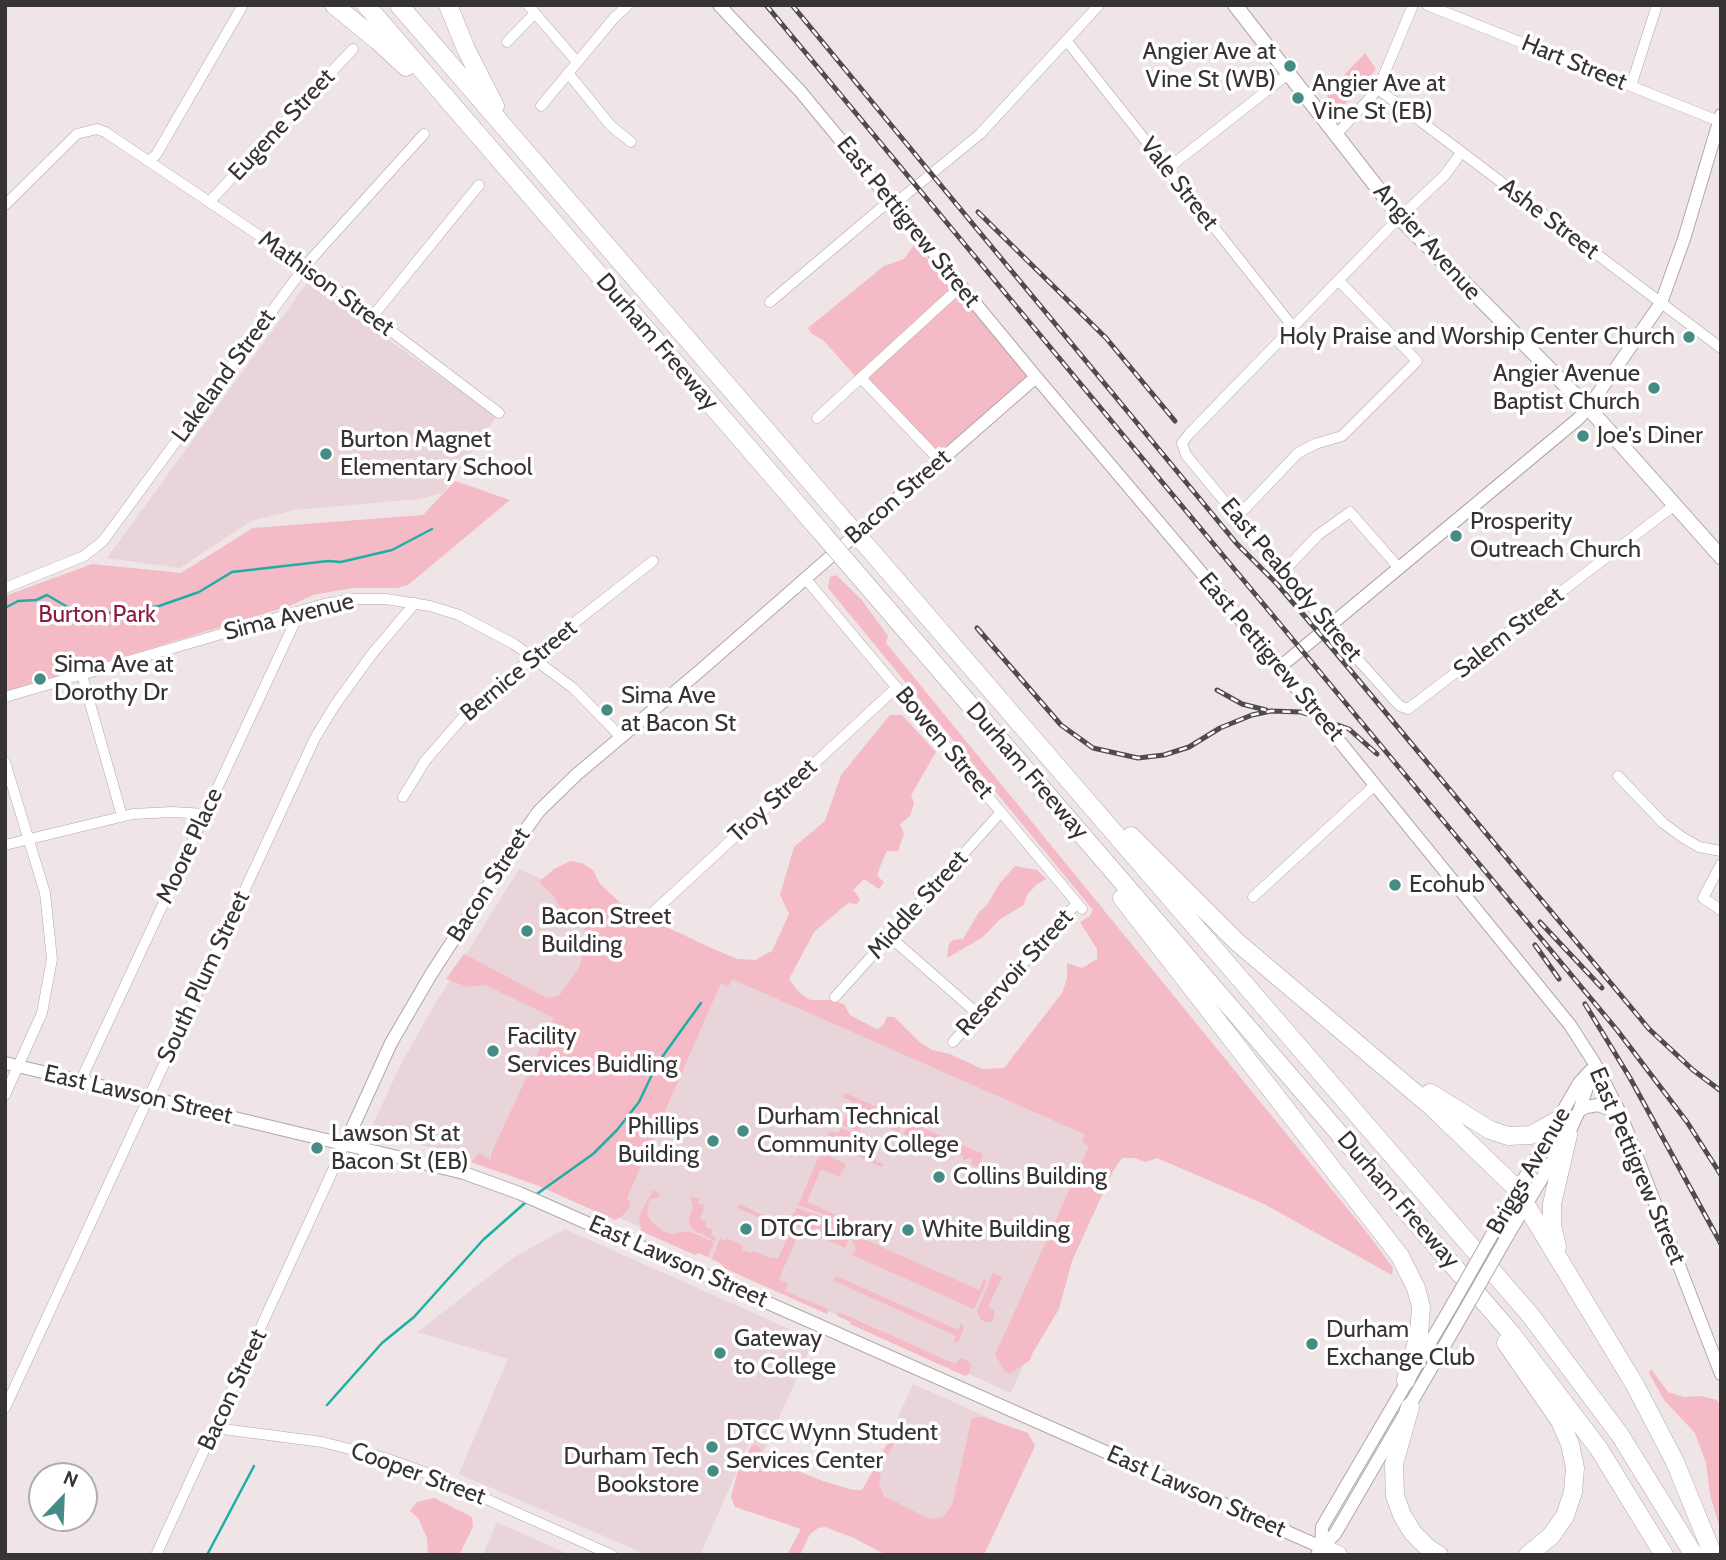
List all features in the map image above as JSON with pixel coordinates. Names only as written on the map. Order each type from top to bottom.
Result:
[{"type":"highway","points":[[334,5],[378,41],[434,96],[461,115]]},
{"type":"highway","name":"Durham Freeway","points":[[366,5],[1511,1333],[1571,1410],[1625,1489],[1664,1555]]},
{"type":"highway","name":"Durham Freeway","points":[[399,5],[1531,1317],[1620,1435],[1694,1555]]},
{"type":"highway","points":[[448,5],[466,49],[508,130]]},
{"type":"highway","points":[[1012,753],[1400,1256],[1416,1287],[1421,1317],[1419,1335],[1406,1380]]},
{"type":"highway","points":[[1048,756],[1216,923],[1451,1124],[1522,1197],[1648,1409],[1688,1493],[1713,1555]]},
{"type":"highway","points":[[1339,1030],[1430,1093],[1499,1133],[1516,1137],[1563,1127],[1552,1204],[1554,1236],[1562,1263]]},
{"type":"highway","points":[[1440,1249],[1553,1411],[1566,1433],[1573,1456],[1575,1480],[1565,1516],[1551,1536],[1528,1555]]},
{"type":"highway","points":[[1410,1407],[1394,1464],[1395,1496],[1402,1516],[1413,1533],[1439,1555]]},
{"type":"highway","points":[[1319,1551],[1338,1555]]},
{"type":"main road","name":"Angier Avenue","points":[[1243,9],[1288,74],[1400,217],[1588,408],[1721,556]]},
{"type":"street","points":[[149,160],[156,155],[243,5]]},
{"type":"street","points":[[541,106],[614,18],[628,5]]},
{"type":"street","name":"East Pettigrew Street","points":[[719,5],[800,92],[1280,667],[1562,1015],[1595,1064],[1620,1113],[1721,1374]]},
{"type":"street","points":[[770,302],[881,208],[904,197],[980,134],[1099,5]]},
{"type":"street","points":[[1336,135],[1378,89],[1413,5]]},
{"type":"street","name":"Hart Street","points":[[1427,5],[1720,119]]},
{"type":"street","points":[[1631,86],[1657,5]]},
{"type":"street","points":[[507,42],[532,9],[577,62]]},
{"type":"street","name":"Vale Street","points":[[1066,40],[1293,327]]},
{"type":"street","name":"Eugene Street","points":[[210,201],[353,48]]},
{"type":"street","points":[[568,73],[611,126],[631,142]]},
{"type":"street","points":[[1167,169],[1288,74]]},
{"type":"street","name":"Ashe Street","points":[[1378,89],[1721,348]]},
{"type":"street","points":[[1280,667],[1588,408],[1661,303],[1684,239],[1720,119]]},
{"type":"street","name":"Mathison Street","points":[[5,205],[68,140],[87,130],[106,132],[305,266],[499,413]]},
{"type":"street","name":"Lakeland Street","points":[[5,587],[85,556],[103,541],[305,266],[424,134]]},
{"type":"street","points":[[1293,327],[1400,217],[1445,175],[1461,153]]},
{"type":"street","points":[[372,317],[479,185]]},
{"type":"street","points":[[1238,516],[1305,448],[1342,436],[1417,360],[1339,281]]},
{"type":"street","points":[[817,418],[961,286]]},
{"type":"street","name":"East Peabody Street","points":[[1293,327],[1182,443],[1186,455],[1329,627],[1394,700],[1409,709]]},
{"type":"street","points":[[861,377],[940,461]]},
{"type":"street","name":"Bacon Street","points":[[156,1555],[398,1032],[456,934],[533,819],[554,796],[621,737],[1036,377]]},
{"type":"street","name":"Salem Street","points":[[1409,709],[1676,504]]},
{"type":"street","points":[[1283,572],[1318,536],[1350,512],[1399,568]]},
{"type":"street","name":"Bernice Street","points":[[403,797],[425,761],[451,729],[532,657],[653,561]]},
{"type":"street","name":"Bowen Street","points":[[805,578],[1079,906]]},
{"type":"street","name":"Sima Avenue","points":[[5,697],[300,611],[354,599],[386,599],[415,603],[459,615],[493,632],[573,688],[621,737]]},
{"type":"street","name":"South Plum Street","points":[[5,1408],[320,728],[372,654],[415,603]]},
{"type":"street","name":"Moore Place","points":[[80,1082],[300,611]]},
{"type":"street","points":[[82,675],[122,816]]},
{"type":"street","name":"Troy Street","points":[[649,916],[897,687]]},
{"type":"street","points":[[5,762],[45,893],[52,959],[42,1013],[5,1095]]},
{"type":"street","points":[[1618,776],[1663,822],[1682,837],[1699,847],[1721,851]]},
{"type":"street","points":[[1253,897],[1375,785]]},
{"type":"street","points":[[5,845],[122,816],[160,812],[205,814]]},
{"type":"street","name":"Middle Street","points":[[835,998],[1002,813]]},
{"type":"street","points":[[1721,864],[1703,898],[1721,910]]},
{"type":"street","name":"Reservoir Street","points":[[953,1042],[1079,906]]},
{"type":"street","points":[[890,937],[978,1014]]},
{"type":"street","name":"East Lawson Street","points":[[5,1063],[464,1173],[544,1203],[1319,1551]]},
{"type":"street","name":"Briggs Avenue","points":[[1319,1551],[1335,1534],[1508,1235],[1522,1197],[1563,1127],[1579,1083],[1595,1064]]},
{"type":"street","name":"Briggs Avenue","points":[[1563,1127],[1579,1111],[1595,1064]]},
{"type":"street","points":[[1579,1111],[1598,1105],[1620,1113]]},
{"type":"street","name":"Briggs Avenue","points":[[1319,1551],[1322,1527],[1406,1380],[1498,1224],[1522,1197]]},
{"type":"street","name":"Cooper Street","points":[[215,1428],[322,1442],[386,1458],[443,1480],[612,1555]]},
{"type":"shaded area","name":"Burton Magnet Elementary School","points":[[307,283],[497,416],[443,493],[419,499],[295,510],[251,521],[180,568],[107,558]]},
{"type":"shaded area","name":"Durham Technical Community College","points":[[519,869],[1125,1138],[1011,1393],[577,1199],[466,1157],[378,1134],[374,1129],[374,1122],[401,1064]]},
{"type":"shaded area","points":[[565,1229],[814,1340],[764,1451],[749,1444],[700,1555],[648,1555],[459,1474],[508,1359],[417,1332],[516,1256]]},
{"type":"shaded area","points":[[913,1384],[998,1422],[949,1533],[865,1496]]},
{"type":"shaded area","points":[[497,1522],[570,1555],[483,1555]]},
{"type":"green space","points":[[1365,53],[1376,69],[1354,98],[1335,110],[1326,94]]},
{"type":"green space","points":[[914,245],[953,286],[856,377],[823,340],[812,334],[808,328],[884,266],[904,259]]},
{"type":"green space","points":[[961,290],[1033,377],[941,456],[865,377]]},
{"type":"green space","name":"Burton Park","points":[[455,481],[510,500],[408,585],[397,588],[352,588],[313,595],[289,606],[5,693],[5,596],[92,564],[181,573],[253,528],[423,515]]},
{"type":"green space","points":[[836,575],[861,599],[888,636],[886,643],[1368,1234],[1393,1268],[1392,1275],[1264,1204],[1157,1158],[1146,1162],[1135,1158],[1122,1158],[1113,1171],[1072,1261],[1059,1309],[1030,1360],[1010,1374],[995,1355],[1089,1146],[1082,1142],[1084,1134],[732,979],[729,986],[721,983],[627,1198],[630,1202],[629,1208],[621,1217],[615,1220],[539,1186],[471,1162],[479,1153],[491,1160],[491,1154],[554,1018],[485,985],[468,987],[446,979],[464,954],[547,998],[559,996],[580,966],[586,932],[539,882],[554,869],[571,861],[582,863],[593,870],[600,884],[626,908],[709,947],[737,959],[755,960],[772,951],[789,914],[780,895],[794,847],[825,821],[841,775],[890,715],[902,715],[936,752],[911,795],[914,803],[910,816],[900,824],[904,834],[898,851],[887,851],[881,864],[877,876],[884,882],[879,889],[864,879],[853,890],[860,899],[857,904],[848,903],[814,932],[789,979],[797,990],[808,1000],[830,1000],[844,1004],[850,1015],[877,1030],[887,1017],[894,1017],[932,1050],[950,1054],[982,1069],[1004,1068],[1062,993],[1067,979],[1067,963],[1082,968],[1097,959],[1097,949],[1080,922],[1090,916],[1093,910],[828,588],[830,577]]},
{"type":"green space","points":[[1015,866],[1037,870],[1046,879],[1027,895],[1024,905],[1000,919],[983,937],[947,958],[949,944],[953,940],[963,939],[979,912]]},
{"type":"green space","points":[[845,1093],[903,1118],[899,1132],[866,1118],[859,1132],[842,1125],[852,1102],[843,1097]]},
{"type":"green space","points":[[910,1122],[983,1154],[978,1167],[971,1164],[972,1160],[969,1158],[963,1161],[963,1156],[959,1154],[953,1156],[952,1150],[945,1151],[941,1146],[939,1150],[903,1134]]},
{"type":"green space","points":[[841,1128],[858,1135],[852,1150],[883,1164],[882,1167],[830,1144],[827,1138],[829,1132],[838,1133]]},
{"type":"green space","points":[[825,1154],[846,1164],[839,1177],[821,1169],[807,1202],[857,1224],[856,1226],[798,1205],[818,1158]]},
{"type":"green space","points":[[653,1190],[661,1196],[649,1200],[647,1214],[651,1221],[664,1232],[673,1234],[688,1231],[714,1242],[708,1257],[698,1253],[695,1255],[641,1231],[639,1216]]},
{"type":"green space","points":[[691,1197],[700,1198],[698,1203],[705,1206],[700,1218],[706,1222],[705,1227],[713,1230],[711,1235],[716,1238],[715,1241],[703,1233],[697,1233],[690,1226],[689,1219],[693,1208]]},
{"type":"green space","points":[[739,1204],[797,1231],[797,1237],[779,1279],[788,1284],[785,1291],[828,1309],[827,1314],[724,1268],[712,1259],[720,1239],[725,1241],[726,1238],[743,1246],[742,1250],[778,1259],[788,1236],[781,1232],[783,1228],[737,1208]]},
{"type":"green space","points":[[797,1208],[842,1223],[840,1227],[852,1232],[845,1248],[796,1226],[792,1217]]},
{"type":"green space","points":[[856,1234],[979,1290],[984,1279],[987,1281],[974,1309],[852,1255],[856,1250],[852,1242]]},
{"type":"green space","points":[[993,1273],[1002,1277],[988,1307],[994,1311],[994,1317],[991,1322],[986,1322],[980,1319],[977,1311]]},
{"type":"green space","points":[[836,1276],[958,1330],[961,1323],[964,1328],[958,1342],[953,1343],[956,1336],[834,1281]]},
{"type":"green space","points":[[839,1312],[955,1364],[960,1358],[967,1360],[971,1365],[969,1374],[965,1376],[850,1324],[851,1322],[837,1316]]},
{"type":"green space","points":[[1651,1369],[1668,1392],[1684,1397],[1701,1396],[1717,1400],[1721,1408],[1721,1532],[1710,1495],[1706,1463],[1695,1433],[1664,1400],[1649,1373]]},
{"type":"green space","points":[[982,1417],[1028,1433],[1035,1446],[984,1555],[886,1555],[854,1538],[825,1527],[810,1534],[800,1555],[787,1555],[801,1529],[735,1507],[731,1497],[737,1474],[751,1446],[757,1445],[767,1456],[785,1466],[823,1481],[862,1490],[897,1428],[896,1440],[882,1465],[879,1484],[884,1496],[929,1519],[943,1517],[952,1505],[972,1418]]},
{"type":"green space","points":[[434,1498],[472,1517],[473,1527],[459,1555],[428,1555],[427,1538],[418,1518],[410,1511],[417,1502]]},
{"type":"waterway","points":[[5,608],[18,601],[36,600],[47,595],[76,612],[100,614],[159,606],[199,592],[232,572],[328,561],[341,562],[392,550],[432,529]]},
{"type":"waterway","points":[[534,1196],[593,1154],[617,1130],[639,1102],[657,1064],[701,1003]]},
{"type":"waterway","points":[[327,1405],[382,1343],[414,1317],[483,1240],[526,1202]]},
{"type":"waterway","points":[[207,1555],[254,1466]]},
{"type":"railway","points":[[766,5],[1617,1030],[1687,1122],[1721,1175]]},
{"type":"railway","points":[[792,5],[1237,544],[1277,584],[1331,647],[1649,1029],[1693,1070],[1721,1091]]},
{"type":"railway","points":[[978,212],[1106,338],[1175,421]]},
{"type":"railway","points":[[977,628],[1061,725],[1093,748],[1138,758],[1164,755],[1189,747],[1220,728],[1252,715],[1271,711],[1301,712],[1349,729],[1377,754]]},
{"type":"railway","points":[[1217,690],[1242,704],[1266,710]]},
{"type":"railway","points":[[1540,922],[1602,988]]},
{"type":"railway","points":[[1535,945],[1559,979]]},
{"type":"railway","points":[[1585,1004],[1630,1078],[1721,1244]]},
{"type":"place","name":"Angier Ave at Vine St (WB)","points":[[1290,66]]},
{"type":"place","name":"Angier Ave at Vine St (EB)","points":[[1298,98]]},
{"type":"place","name":"Holy Praise and Worship Center Church","points":[[1689,337]]},
{"type":"place","name":"Angier Avenue Baptist Church","points":[[1654,388]]},
{"type":"place","name":"Joe's Diner","points":[[1583,436]]},
{"type":"place","name":"Burton Magnet Elementary School","points":[[326,454]]},
{"type":"place","name":"Prosperity Outreach Church","points":[[1456,536]]},
{"type":"place","name":"Sima Ave at Dorothy Dr","points":[[40,679]]},
{"type":"place","name":"Sima Ave at Bacon St","points":[[607,710]]},
{"type":"place","name":"Ecohub","points":[[1395,885]]},
{"type":"place","name":"Bacon Street Building","points":[[527,931]]},
{"type":"place","name":"Facility Services Buidling","points":[[493,1051]]},
{"type":"place","name":"Durham Technical Community College","points":[[743,1131]]},
{"type":"place","name":"Phillips Building","points":[[713,1141]]},
{"type":"place","name":"Lawson St at Bacon St (EB)","points":[[317,1148]]},
{"type":"place","name":"Collins Building","points":[[939,1177]]},
{"type":"place","name":"DTCC Library","points":[[746,1229]]},
{"type":"place","name":"White Building","points":[[908,1230]]},
{"type":"place","name":"Durham Exchange Club","points":[[1312,1344]]},
{"type":"place","name":"Gateway to College","points":[[720,1353]]},
{"type":"place","name":"DTCC Wynn Student Services Center","points":[[712,1447]]},
{"type":"place","name":"Durham Tech Bookstore","points":[[713,1471]]}]
